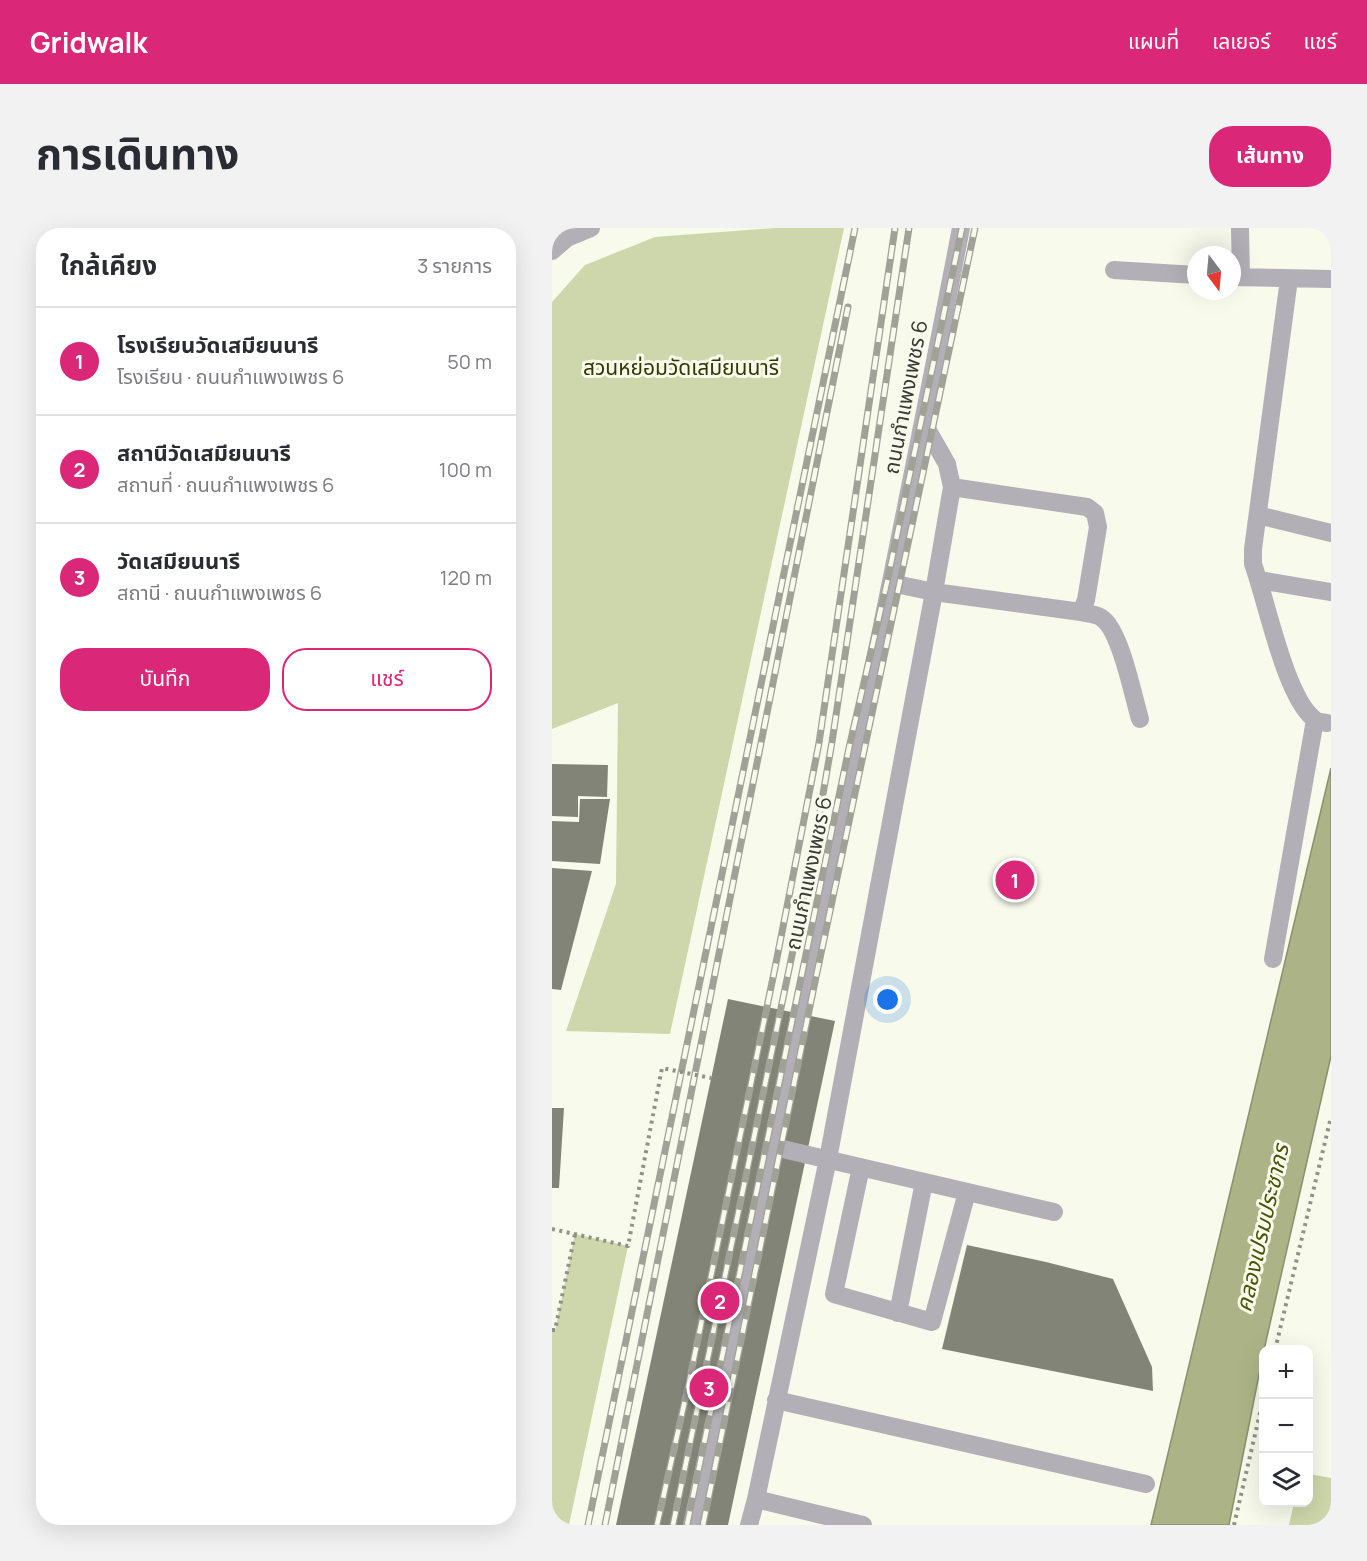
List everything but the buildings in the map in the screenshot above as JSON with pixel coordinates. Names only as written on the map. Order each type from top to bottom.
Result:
[{"type":"street","points":[[552,251],[567,238],[591,228]]},
{"type":"street","name":"ถนนกำแพงเพชร 6","points":[[692,1525],[774,1147],[891,583],[961,228]]},
{"type":"street","points":[[1239,246],[1240,228]]},
{"type":"street","points":[[1114,270],[1187,274]]},
{"type":"street","points":[[1241,277],[1331,279]]},
{"type":"street","points":[[1273,958],[1321,722],[1299,700],[1288,677],[1253,564],[1253,549],[1288,279]]},
{"type":"street","points":[[749,1525],[828,1159],[952,487],[947,464],[923,422]]},
{"type":"street","points":[[952,487],[1087,507],[1095,513],[1098,527],[1086,600],[1081,612]]},
{"type":"street","points":[[1258,515],[1331,533]]},
{"type":"street","points":[[1259,580],[1331,592]]},
{"type":"street","points":[[891,583],[934,592],[1081,612],[1101,617],[1111,627],[1117,640],[1140,719]]},
{"type":"street","points":[[774,1147],[1054,1212]]},
{"type":"street","points":[[861,1167],[834,1294],[932,1322],[967,1192]]},
{"type":"street","points":[[898,1312],[924,1182]]},
{"type":"street","points":[[776,1401],[1146,1484]]},
{"type":"street","points":[[756,1499],[863,1525]]},
{"type":"path","points":[[552,1229],[628,1246],[662,1068],[711,1078]]},
{"type":"path","points":[[1276,1345],[1331,1117]]},
{"type":"path","points":[[552,1330],[555,1330],[574,1234]]},
{"type":"path","points":[[1234,1525],[1262,1399]]},
{"type":"green space","name":"สวนหย่อมวัดเสมียนนารี","points":[[775,228],[844,228],[670,1034],[566,1031],[616,884],[618,703],[552,729],[552,302],[585,265],[655,237]]},
{"type":"green space","points":[[575,1234],[628,1246],[569,1525],[552,1525],[552,1330],[555,1330]]},
{"type":"green space","points":[[1313,1475],[1331,1478],[1331,1506],[1327,1525],[1289,1525],[1293,1507],[1313,1507]]},
{"type":"water","name":"คลองเปรมประชากร","points":[[1331,768],[1331,1056],[1265,1345],[1259,1345],[1259,1375],[1229,1525],[1151,1525]]},
{"type":"railway","points":[[588,1525],[855,228]]},
{"type":"railway","points":[[657,1525],[774,973],[819,743],[895,228]]},
{"type":"railway","points":[[673,1525],[810,869],[832,742],[909,228]]},
{"type":"railway","points":[[687,1525],[849,748],[887,582],[962,228]]},
{"type":"railway","points":[[703,1525],[816,977],[975,228]]},
{"type":"railway","points":[[605,1525],[848,307]]},
{"type":"place","name":"โรงเรียนวัดเสมียนนารี","points":[[1015,880]]},
{"type":"place","name":"สถานีวัดเสมียนนารี","points":[[720,1301]]},
{"type":"place","name":"วัดเสมียนนารี","points":[[709,1388]]}]
